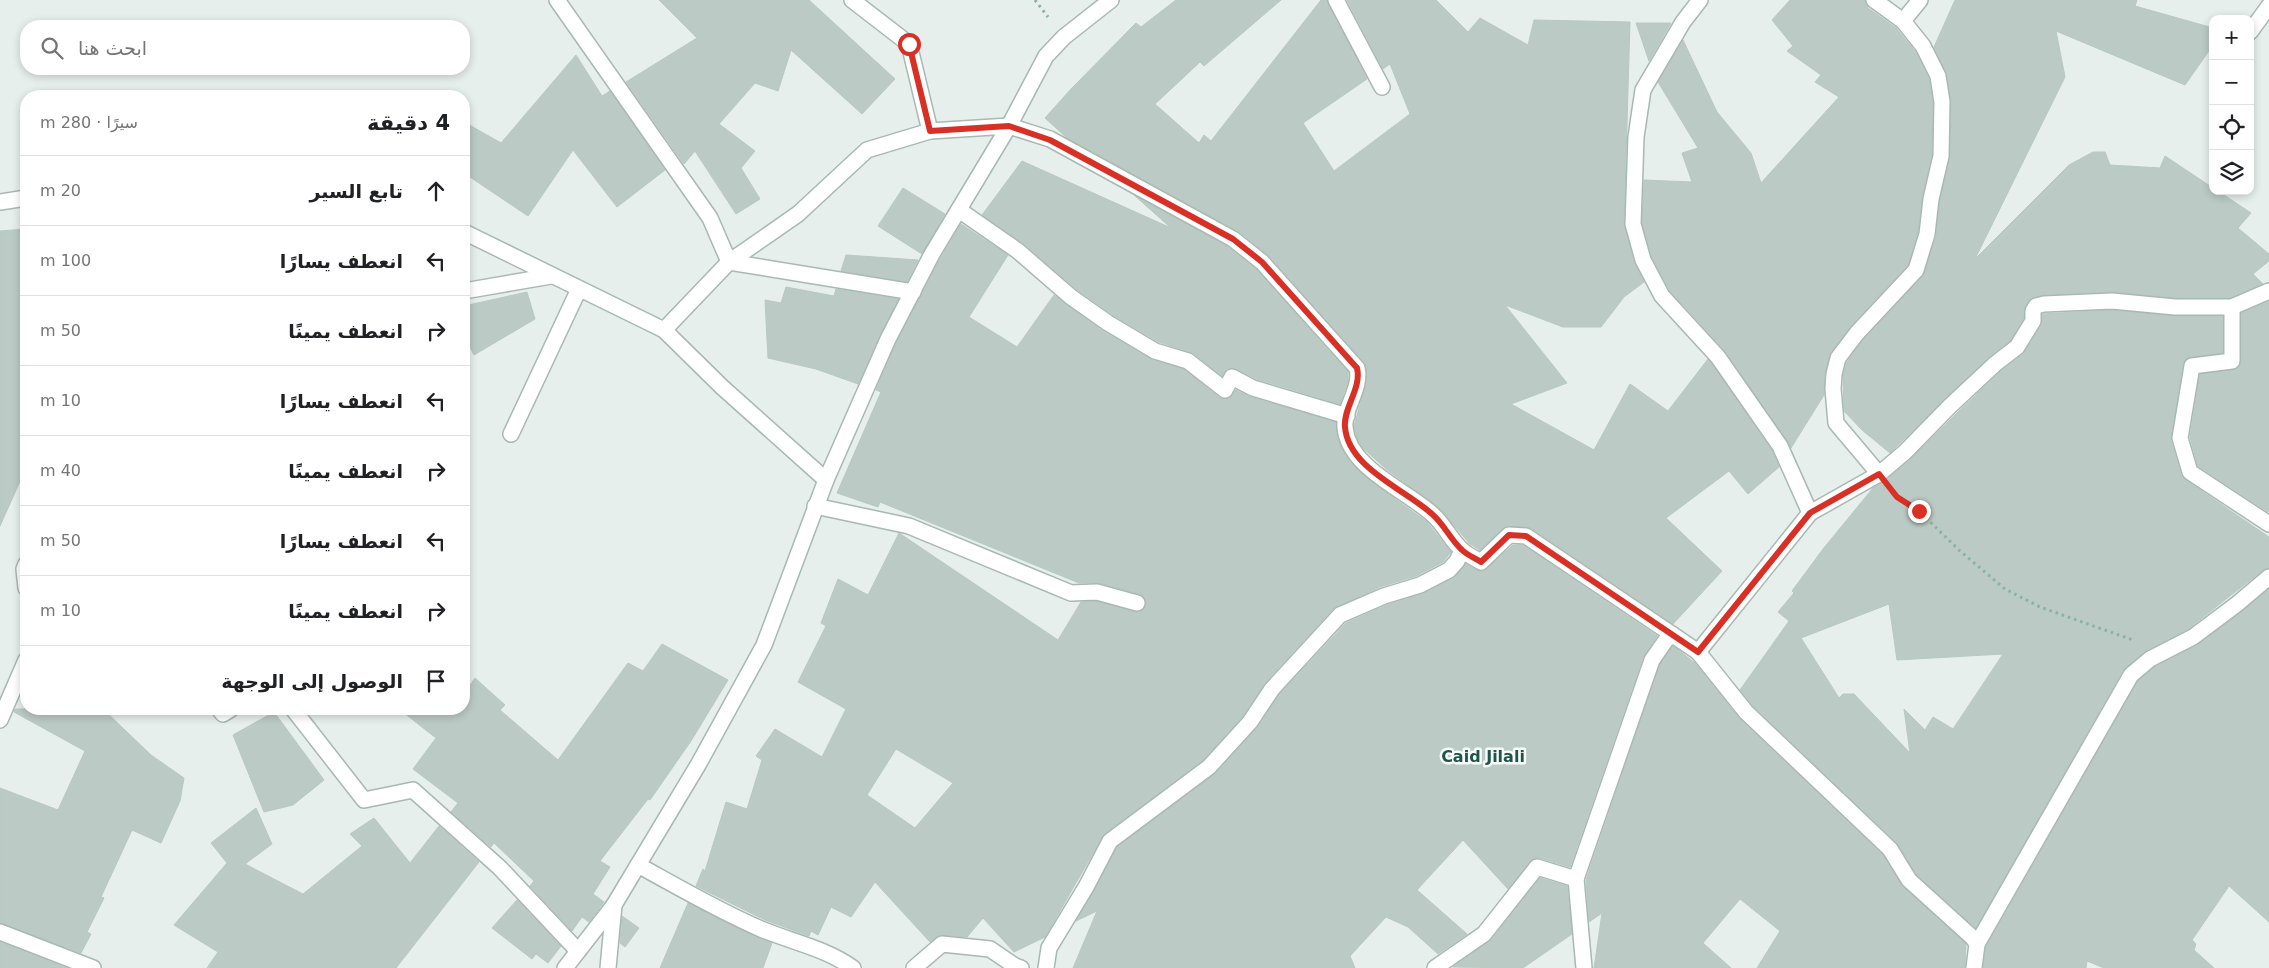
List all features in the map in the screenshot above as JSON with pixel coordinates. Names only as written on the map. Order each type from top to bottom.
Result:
[{"type":"street","points":[[557,0],[710,218],[729,262]]},
{"type":"street","points":[[852,0],[909,44],[930,131]]},
{"type":"street","points":[[565,968],[614,905],[698,764],[764,645],[826,480],[888,339],[932,254],[1009,126],[1046,56],[1064,37],[1111,0]]},
{"type":"street","points":[[1336,0],[1382,87]]},
{"type":"street","points":[[1700,0],[1683,22],[1642,90],[1636,137],[1633,224],[1642,260],[1662,296],[1718,357],[1780,446],[1810,513]]},
{"type":"street","points":[[1874,0],[1904,21],[1923,46],[1938,76],[1942,102],[1941,156],[1931,199],[1927,234],[1919,263],[1911,277],[1857,333],[1838,358],[1834,374],[1833,390],[1836,424],[1879,474]]},
{"type":"street","points":[[1904,21],[1920,0]]},
{"type":"street","points":[[2254,27],[2269,6]]},
{"type":"street","points":[[664,330],[729,262],[798,214],[867,150],[930,131],[1009,126],[1058,144],[1233,239],[1262,262],[1357,368],[1357,381],[1344,425],[1347,440],[1357,456],[1394,488],[1432,514],[1462,550],[1481,562],[1509,535],[1526,536],[1698,652],[1746,712],[1890,849],[1909,880],[1959,923],[1977,944]]},
{"type":"street","points":[[0,202],[20,199]]},
{"type":"street","points":[[958,210],[1018,251],[1071,297],[1108,323],[1155,352],[1188,361],[1225,390],[1232,377],[1254,388],[1347,416]]},
{"type":"street","points":[[470,235],[664,330],[722,387],[826,480]]},
{"type":"street","points":[[729,262],[913,292]]},
{"type":"street","points":[[470,290],[551,276]]},
{"type":"street","points":[[511,434],[579,289]]},
{"type":"street","points":[[1698,652],[1810,513],[1879,474],[1906,452],[1950,406],[1995,364],[2017,347],[2032,322],[2036,306],[2112,301],[2175,307],[2232,306],[2269,291]]},
{"type":"street","points":[[2232,306],[2232,361],[2192,366],[2180,438],[2190,472],[2269,524]]},
{"type":"street","points":[[815,506],[909,526],[1071,593],[1097,592],[1137,603]]},
{"type":"street","points":[[1046,968],[1049,948],[1086,887],[1110,840],[1209,767],[1250,722],[1272,689],[1340,615],[1384,596],[1420,585],[1450,570],[1462,550]]},
{"type":"street","points":[[1974,968],[1977,944],[2131,675],[2150,658],[2192,637],[2237,604],[2269,577]]},
{"type":"street","points":[[1584,968],[1576,879],[1652,660],[1666,640],[1672,635]]},
{"type":"street","points":[[0,720],[20,674]]},
{"type":"street","points":[[298,715],[364,800],[413,790],[500,868],[578,951]]},
{"type":"street","points":[[638,865],[762,929],[809,945],[843,961],[853,968]]},
{"type":"street","points":[[1435,968],[1484,934],[1537,867],[1576,879]]},
{"type":"street","points":[[608,968],[614,905]]},
{"type":"street","points":[[0,932],[93,968]]},
{"type":"street","points":[[914,968],[942,944],[990,949],[1015,966],[1022,968]]},
{"type":"path","points":[[1879,474],[1897,497],[1919,511],[1960,551],[2005,589],[2040,607],[2126,637],[2138,643],[2150,658]]},
{"type":"building","points":[[659,0],[809,0],[895,79],[862,114],[791,50],[778,91],[755,83],[719,124],[755,151],[741,168],[760,199],[736,214],[695,151],[684,164],[626,82],[697,38]]},
{"type":"building","points":[[1176,0],[1281,0],[1204,66],[1200,62],[1155,104],[1199,143],[1204,135],[1211,141],[1321,0],[1327,0],[1367,79],[1303,123],[1334,171],[1410,114],[1390,64],[1383,69],[1347,0],[1436,0],[1468,32],[1480,18],[1528,45],[1534,20],[1630,22],[1624,224],[1634,263],[1644,282],[1624,297],[1601,327],[1563,327],[1505,305],[1567,383],[1511,404],[1594,450],[1630,384],[1668,411],[1708,359],[1711,363],[1772,451],[1779,467],[1748,494],[1729,471],[1666,518],[1722,571],[1673,624],[1531,528],[1506,526],[1480,550],[1470,544],[1438,507],[1386,469],[1364,449],[1357,438],[1354,426],[1366,384],[1367,374],[1364,362],[1269,256],[1238,231],[1067,138],[1045,118],[1136,23],[1141,27]]},
{"type":"building","points":[[1790,0],[1865,0],[1868,8],[1896,28],[1915,51],[1929,79],[1933,103],[1932,155],[1922,197],[1918,232],[1908,265],[1850,327],[1831,352],[1825,373],[1824,395],[1791,448],[1726,352],[1670,291],[1652,257],[1642,223],[1644,180],[1692,182],[1682,153],[1698,148],[1658,82],[1683,40],[1717,112],[1751,153],[1761,183],[1839,97],[1815,82],[1821,75],[1787,51],[1793,46],[1772,20]]},
{"type":"building","points":[[1955,0],[2137,0],[2135,6],[2209,27],[2209,51],[2185,85],[2056,31],[2065,77],[1975,259],[2069,165],[2093,152],[2105,152],[2110,165],[2160,168],[2165,156],[2209,185],[2209,195],[2224,195],[2251,213],[2238,228],[2269,254],[2269,261],[2253,274],[2263,284],[2230,298],[2175,298],[2112,292],[2043,295],[2031,298],[2025,307],[2024,318],[2010,341],[1989,357],[1890,453],[1862,430],[1844,411],[1843,375],[1847,362],[1864,339],[1923,276],[1936,237],[1940,201],[1950,156],[1951,102],[1947,74],[1934,47]]},
{"type":"building","points":[[1636,23],[1671,23],[1649,61]]},
{"type":"building","points":[[576,55],[602,96],[610,91],[665,170],[617,207],[573,150],[528,216],[470,177],[470,125],[501,143]]},
{"type":"building","points":[[1022,161],[1171,228],[1134,195],[1228,247],[1256,269],[1348,372],[1348,381],[1340,404],[1257,379],[1236,369],[1227,369],[1222,376],[1193,353],[1159,342],[1113,315],[1077,290],[1024,244],[982,215]]},
{"type":"building","points":[[903,188],[945,214],[922,254],[878,226]]},
{"type":"building","points":[[961,224],[1008,255],[969,317],[1017,347],[1054,295],[1103,331],[1150,359],[1184,369],[1220,398],[1229,398],[1236,390],[1250,397],[1336,422],[1340,444],[1349,461],[1374,484],[1426,521],[1451,552],[1443,562],[1416,576],[1380,587],[1333,609],[1265,683],[1243,716],[1203,760],[1104,834],[1045,937],[1014,952],[983,918],[967,937],[940,935],[930,942],[875,882],[851,917],[831,907],[818,935],[811,931],[809,936],[765,920],[696,886],[703,869],[705,871],[726,802],[747,809],[762,760],[756,756],[775,729],[822,757],[846,709],[798,682],[826,626],[821,623],[838,579],[868,595],[899,533],[1058,640],[1081,602],[1096,601],[1135,612],[1140,612],[1146,606],[1146,600],[1139,594],[1099,583],[1079,583],[880,502],[878,507],[837,493],[881,392],[876,390],[896,343],[940,259]],"holes":[[[896,749],[953,783],[915,828],[867,795]]]},
{"type":"building","points":[[20,229],[20,481],[0,526],[0,231]]},
{"type":"building","points":[[846,255],[918,260],[907,282],[841,271]]},
{"type":"building","points":[[786,287],[834,296],[836,289],[898,299],[858,384],[816,369],[768,358],[765,300],[781,303]]},
{"type":"building","points":[[527,292],[535,319],[474,355],[470,347],[470,305]]},
{"type":"building","points":[[2269,301],[2268,512],[2198,466],[2190,437],[2200,374],[2238,368],[2241,361],[2241,313]]},
{"type":"building","points":[[2112,310],[2174,316],[2223,316],[2223,353],[2191,357],[2186,359],[2183,364],[2171,441],[2181,475],[2184,479],[2269,537],[2269,568],[2263,570],[2188,629],[2146,651],[2123,670],[1976,928],[1916,874],[1896,842],[1753,706],[1740,690],[1789,621],[1778,612],[1794,593],[1792,591],[1823,549],[1873,488],[1885,481],[1911,459],[2001,371],[2023,354],[2041,326],[2042,314]],"holes":[[[1889,604],[1897,660],[2003,654],[1953,729],[1933,717],[1925,730],[1904,709],[1910,753],[1854,694],[1843,694],[1839,698],[1801,638]]]},
{"type":"building","points":[[1513,545],[1523,545],[1657,636],[1643,657],[1570,867],[1534,858],[1508,889],[1463,840],[1417,890],[1467,934],[1438,954],[1408,927],[1386,917],[1350,956],[1355,968],[1073,968],[1097,911],[1076,921],[1117,847],[1216,773],[1257,728],[1279,695],[1346,623],[1387,605],[1424,593],[1454,578],[1466,564],[1476,570],[1484,571]]},
{"type":"building","points":[[2269,589],[2269,922],[2229,886],[2192,940],[2196,944],[2194,950],[2214,968],[2104,968],[2087,961],[2086,968],[1983,968],[1986,947],[2138,681],[2155,667],[2199,644]]},
{"type":"building","points":[[662,644],[728,680],[691,741],[650,800],[648,799],[600,861],[610,867],[593,894],[604,902],[589,922],[582,917],[572,931],[530,886],[534,881],[494,843],[491,847],[451,812],[458,803],[413,769],[436,738],[407,715],[470,715],[470,685],[475,678],[505,705],[500,710],[558,760],[628,663],[643,671]]},
{"type":"building","points":[[1673,646],[1695,663],[1740,719],[1883,855],[1903,887],[1966,944],[1965,968],[1757,968],[1780,931],[1740,899],[1703,943],[1731,968],[1594,968],[1602,913],[1589,922],[1586,880],[1660,664]]},
{"type":"building","points":[[15,709],[20,709],[20,715],[109,715],[151,755],[184,778],[180,801],[161,843],[132,830],[101,897],[104,898],[87,932],[91,934],[81,953],[0,923],[0,788],[58,810],[85,751],[14,712]]},
{"type":"building","points":[[269,715],[276,715],[324,780],[293,805],[264,812],[233,735]]},
{"type":"building","points":[[256,808],[272,844],[245,864],[303,894],[362,846],[350,834],[374,818],[410,863],[439,826],[479,862],[396,968],[207,968],[218,952],[174,925],[227,863],[211,843]]},
{"type":"building","points":[[1540,878],[1567,886],[1572,934],[1523,968],[1453,967],[1491,940]]},
{"type":"building","points":[[517,900],[561,946],[548,963],[536,954],[532,959],[492,928]]},
{"type":"building","points":[[688,903],[772,943],[763,968],[660,968]]},
{"type":"building","points":[[622,916],[639,928],[625,947],[620,943]]},
{"type":"building","points":[[0,942],[67,968],[0,968]]},
{"type":"district","name":"Caid Jilali","points":[[1483,756]]},
{"type":"route","points":[[909,44],[930,131],[1009,126],[1050,140],[1233,239],[1262,262],[1357,368],[1357,381],[1344,425],[1347,440],[1357,456],[1394,488],[1432,514],[1462,550],[1481,562],[1509,535],[1526,536],[1698,652],[1810,513],[1879,474],[1897,497],[1919,511]]}]
